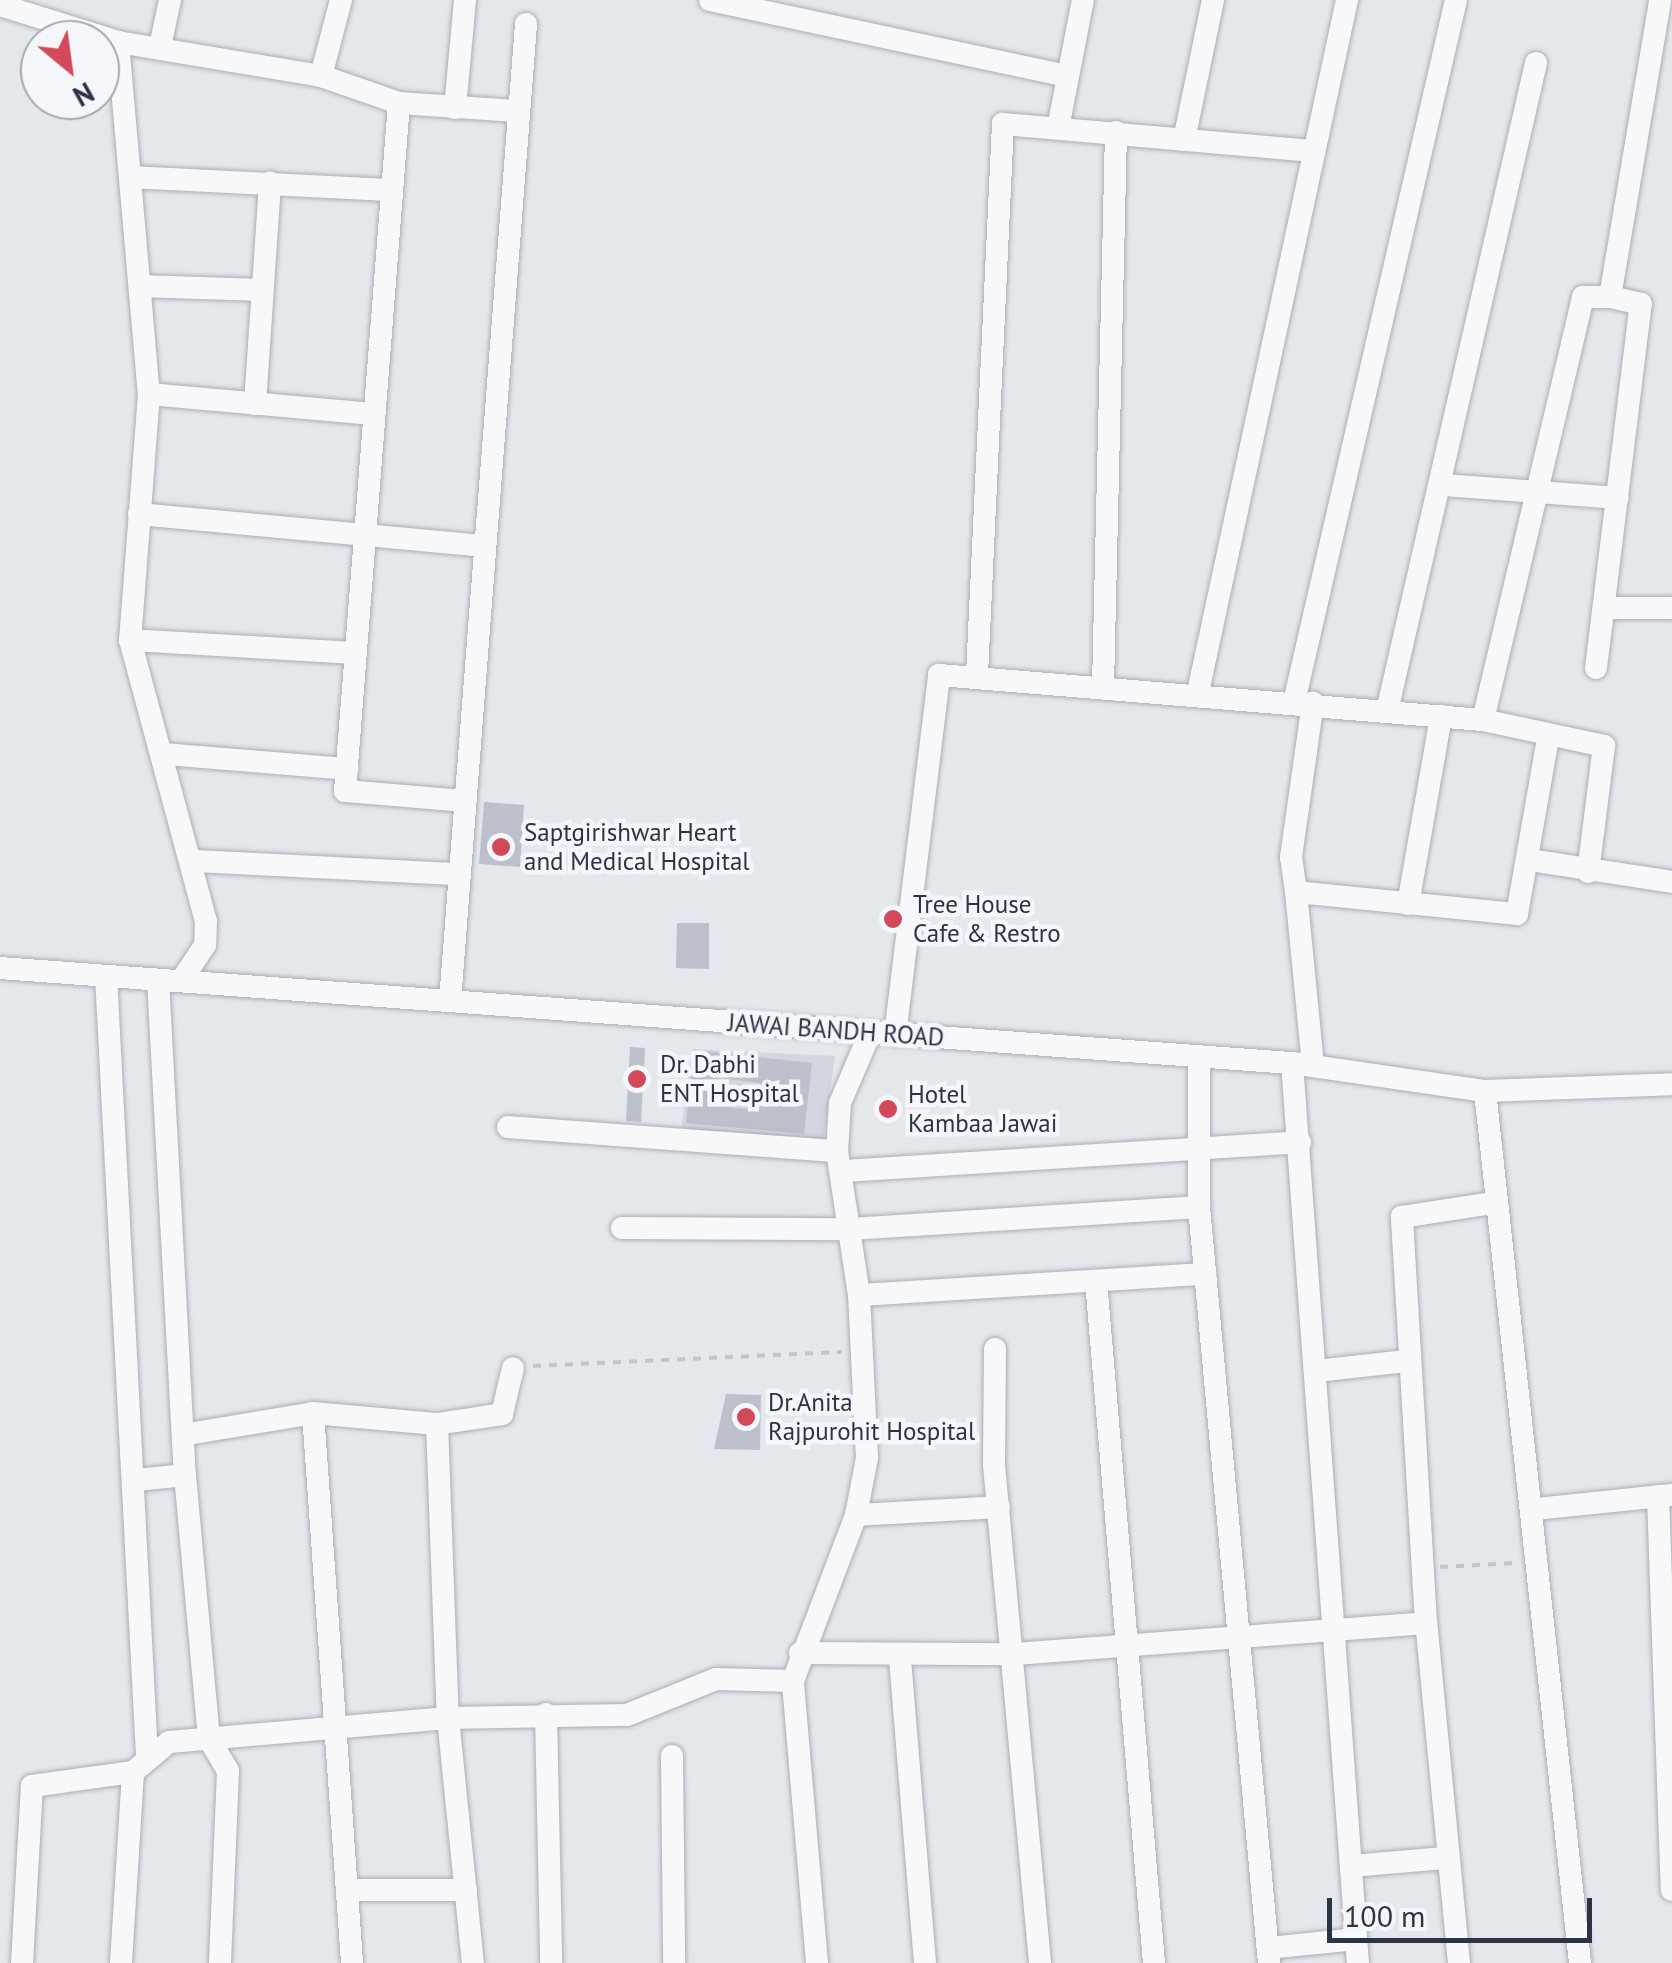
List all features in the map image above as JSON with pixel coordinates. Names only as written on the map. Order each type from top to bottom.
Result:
[{"type":"street","points":[[161,42],[170,0]]},
{"type":"street","points":[[321,76],[341,0]]},
{"type":"street","points":[[455,108],[464,0]]},
{"type":"street","points":[[710,0],[839,23],[1067,76]]},
{"type":"street","points":[[839,23],[846,0]]},
{"type":"street","points":[[1059,123],[1082,0]]},
{"type":"street","points":[[1184,140],[1213,0]]},
{"type":"street","points":[[1198,692],[1348,0]]},
{"type":"street","points":[[1358,1963],[1328,1630],[1300,1142],[1302,1064],[1296,892],[1291,856],[1304,702],[1456,0]]},
{"type":"street","points":[[1610,296],[1660,0]]},
{"type":"street","points":[[0,5],[42,7],[70,20]]},
{"type":"street","points":[[450,1002],[516,111],[526,24]]},
{"type":"street","points":[[120,42],[161,42],[321,76],[399,103],[516,111]]},
{"type":"street","points":[[120,63],[149,394],[130,640],[197,861],[205,945],[170,980],[188,1434],[185,1475],[209,1739],[228,1771],[220,1963]]},
{"type":"street","points":[[1387,711],[1445,486],[1536,63]]},
{"type":"street","points":[[399,103],[388,190],[345,791],[464,801]]},
{"type":"street","points":[[977,675],[1003,124],[1059,123],[1184,140],[1313,151]]},
{"type":"street","points":[[1103,686],[1116,132]]},
{"type":"street","points":[[131,177],[388,190]]},
{"type":"street","points":[[256,404],[260,290],[270,182]]},
{"type":"street","points":[[141,286],[260,290]]},
{"type":"street","points":[[1483,720],[1583,297],[1610,296],[1641,304],[1596,668]]},
{"type":"street","points":[[149,394],[373,414]]},
{"type":"street","points":[[1445,486],[1618,498]]},
{"type":"street","points":[[140,514],[483,546]]},
{"type":"street","points":[[1606,608],[1672,608]]},
{"type":"street","points":[[130,640],[353,653]]},
{"type":"street","points":[[895,1035],[939,675],[1198,692],[1483,720],[1548,738],[1604,746],[1588,872]]},
{"type":"street","points":[[1408,904],[1441,716]]},
{"type":"street","points":[[1296,892],[1517,914],[1530,860],[1548,738]]},
{"type":"street","points":[[165,754],[347,769]]},
{"type":"street","points":[[1530,860],[1672,882]]},
{"type":"street","points":[[197,861],[458,874]]},
{"type":"street","name":"JAWAI BANDH ROAD","points":[[0,968],[1302,1064],[1485,1090],[1672,1084]]},
{"type":"street","points":[[106,976],[117,1287],[136,1480],[140,1764],[121,1963]]},
{"type":"street","points":[[817,1963],[793,1681],[800,1652],[856,1516],[867,1458],[858,1295],[840,1161],[840,1103],[870,1033]]},
{"type":"street","points":[[1199,1058],[1195,1142],[1199,1207],[1268,1955],[1356,1939]]},
{"type":"street","points":[[1485,1090],[1492,1202],[1536,1509],[1580,1963]]},
{"type":"street","points":[[508,1127],[840,1161],[1195,1142],[1300,1142]]},
{"type":"street","points":[[1460,1963],[1445,1858],[1426,1622],[1406,1361],[1402,1218],[1492,1202]]},
{"type":"street","points":[[622,1228],[850,1230],[1199,1207]]},
{"type":"street","points":[[858,1295],[1205,1274]]},
{"type":"street","points":[[1096,1281],[1154,1963]]},
{"type":"street","points":[[995,1349],[999,1507],[1040,1963]]},
{"type":"street","points":[[1316,1372],[1406,1361]]},
{"type":"street","points":[[188,1434],[313,1413],[437,1424],[502,1414],[513,1368]]},
{"type":"street","points":[[313,1413],[332,1728],[352,1963]]},
{"type":"street","points":[[437,1424],[448,1718],[473,1963]]},
{"type":"street","points":[[136,1480],[185,1475]]},
{"type":"street","points":[[1536,1509],[1665,1495],[1672,1890]]},
{"type":"street","points":[[856,1516],[999,1507]]},
{"type":"street","points":[[800,1652],[900,1659],[1015,1654],[1236,1640],[1426,1622]]},
{"type":"street","points":[[900,1659],[926,1963]]},
{"type":"street","points":[[22,1963],[32,1786],[140,1764],[209,1739],[448,1718],[627,1715],[716,1679],[793,1681]]},
{"type":"street","points":[[546,1714],[552,1963]]},
{"type":"street","points":[[672,1756],[674,1963]]},
{"type":"street","points":[[1351,1866],[1445,1858]]},
{"type":"street","points":[[347,1890],[466,1890]]},
{"type":"path","points":[[513,1368],[861,1350]]},
{"type":"path","points":[[1422,1568],[1540,1562]]},
{"type":"shaded area","points":[[693,1049],[835,1056],[823,1142],[681,1128]]},
{"type":"building","points":[[484,802],[524,805],[520,867],[479,864]]},
{"type":"building","points":[[677,923],[709,923],[709,969],[676,968]]},
{"type":"building","points":[[630,1047],[645,1048],[641,1122],[626,1121]]},
{"type":"building","points":[[694,1050],[812,1063],[804,1134],[686,1123]],"holes":[[[720,1078],[760,1083],[757,1110],[717,1106]]]},
{"type":"building","points":[[726,1394],[761,1395],[760,1450],[714,1449]]},
{"type":"place","name":"Saptgirishwar Heart and Medical Hospital","points":[[501,847]]},
{"type":"place","name":"Tree House Cafe & Restro","points":[[893,919]]},
{"type":"place","name":"Dr. Dabhi ENT Hospital","points":[[637,1079]]},
{"type":"place","name":"Hotel Kambaa Jawai","points":[[888,1109]]},
{"type":"place","name":"Dr.Anita Rajpurohit Hospital","points":[[746,1417]]}]
